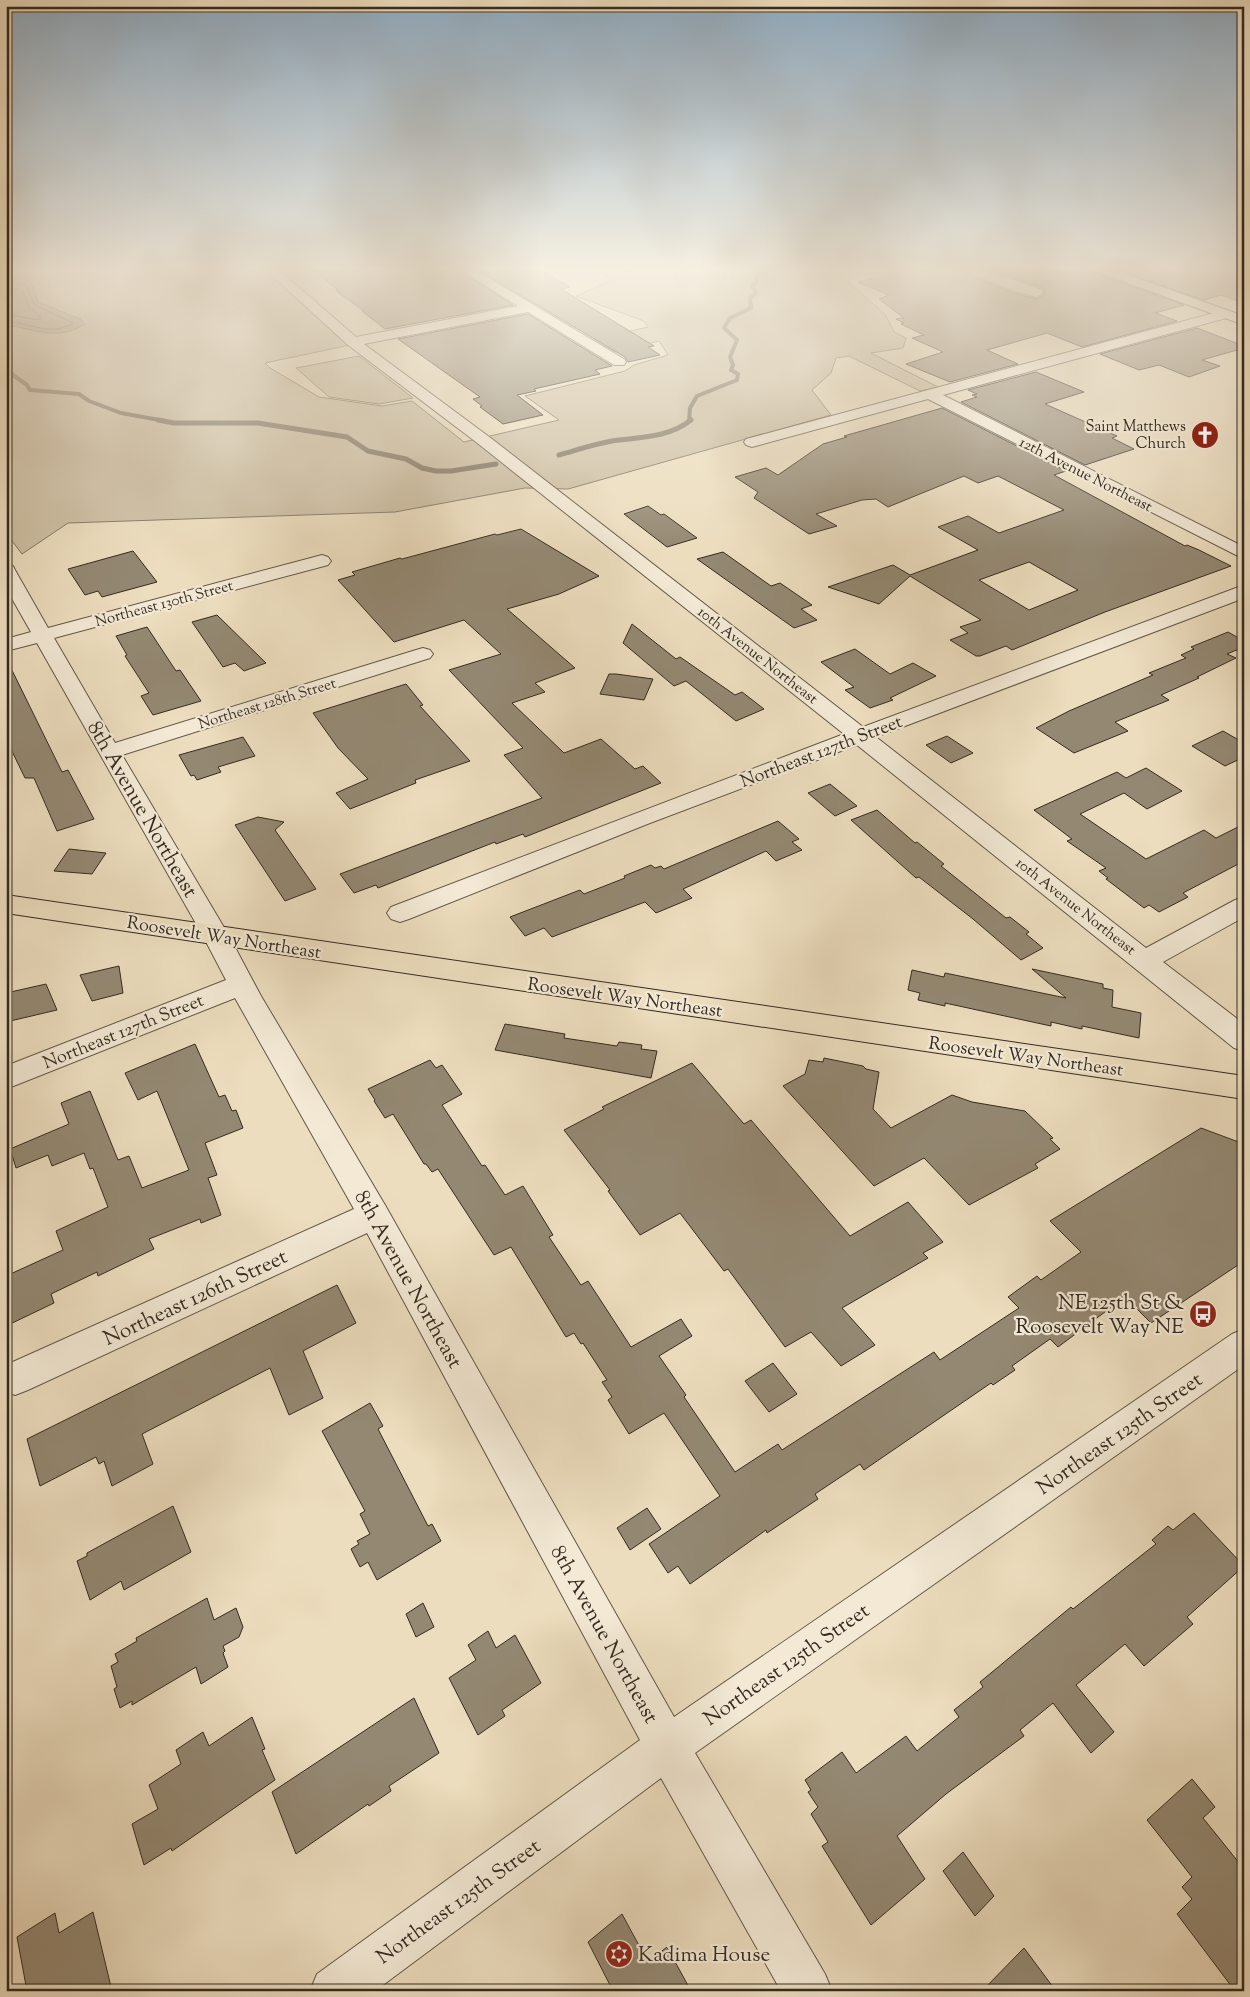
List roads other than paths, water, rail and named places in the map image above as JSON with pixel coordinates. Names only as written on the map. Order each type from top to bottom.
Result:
[{"type":"main road","name":"Roosevelt Way Northeast","points":[[6,904],[1244,1088]]},
{"type":"street","name":"10th Avenue Northeast","points":[[381,363],[477,435],[862,736],[1244,1040]]},
{"type":"street","points":[[752,442],[1040,363]]},
{"type":"street","name":"12th Avenue Northeast","points":[[928,393],[1244,554]]},
{"type":"street","name":"Northeast 130th Street","points":[[6,645],[322,561]]},
{"type":"street","name":"8th Avenue Northeast","points":[[6,570],[216,936],[241,985],[374,1215],[667,1747],[808,1991]]},
{"type":"street","name":"Northeast 127th Street","points":[[400,913],[642,818],[1244,591]]},
{"type":"street","name":"Northeast 128th Street","points":[[111,751],[424,654]]},
{"type":"street","points":[[1145,960],[1244,906]]},
{"type":"street","name":"Northeast 127th Street","points":[[6,1078],[241,985]]},
{"type":"street","name":"Northeast 126th Street","points":[[15,1378],[374,1215]]},
{"type":"street","name":"Northeast 125th Street","points":[[334,1991],[667,1747],[1244,1345]]},
{"type":"waterway","points":[[689,421],[690,408],[697,396],[737,380],[738,374],[731,370],[732,363]]},
{"type":"waterway","points":[[6,370],[27,385],[30,390],[79,394],[89,401],[121,413],[165,421]]},
{"type":"waterway","points":[[158,420],[174,423],[258,423],[347,437],[368,451],[406,459],[422,468],[436,471],[451,471],[496,464]]},
{"type":"waterway","points":[[559,455],[605,442],[663,434],[691,420]]},
{"type":"place","name":"Saint Matthews Church","points":[[1205,435]]},
{"type":"place","name":"NE 125th St & Roosevelt Way NE","points":[[1203,1314]]},
{"type":"place","name":"Kadima House","points":[[619,1954]]}]
